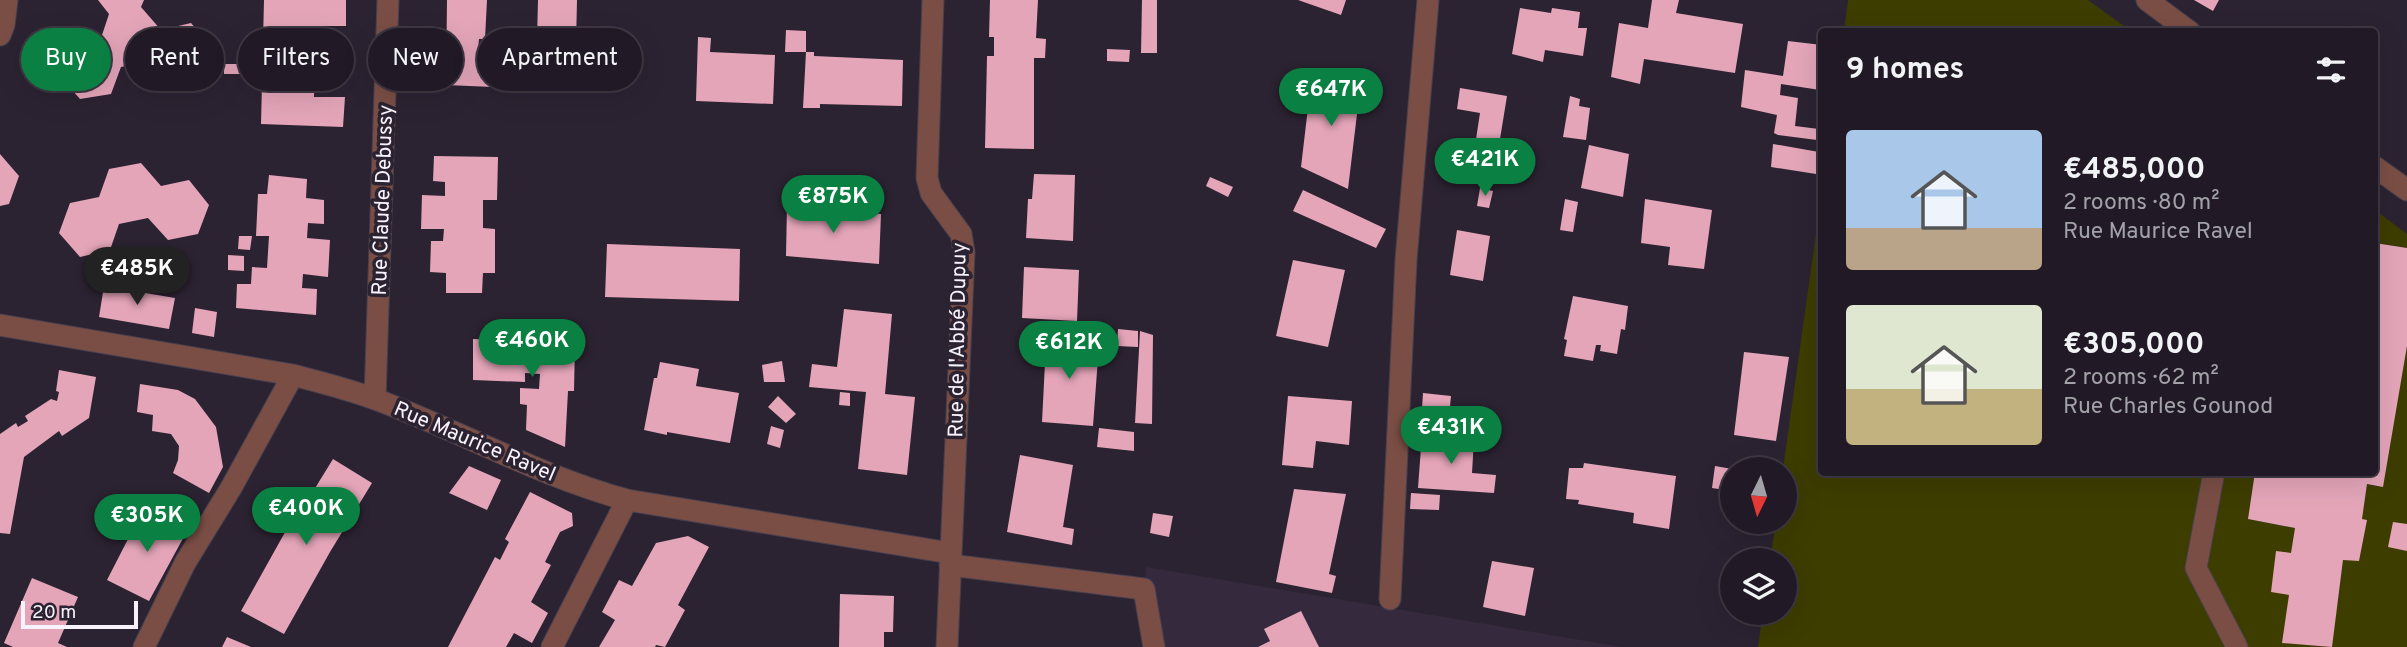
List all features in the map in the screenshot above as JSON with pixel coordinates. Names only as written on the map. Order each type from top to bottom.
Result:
[{"type":"street","points":[[0,35],[7,0]]},
{"type":"street","name":"Rue Claude Debussy","points":[[375,399],[388,0]]},
{"type":"street","name":"Rue de l'Abbé Dupuy","points":[[933,0],[927,178],[931,193],[961,234],[964,251],[947,647]]},
{"type":"street","points":[[1390,598],[1406,260],[1428,0]]},
{"type":"street","points":[[2147,0],[2185,28]]},
{"type":"street","points":[[2378,169],[2407,190]]},
{"type":"street","name":"Rue Maurice Ravel","points":[[0,325],[293,375],[375,399],[582,487],[627,500],[950,559],[1144,589],[1154,647]]},
{"type":"street","points":[[144,647],[185,563],[231,488],[293,375]]},
{"type":"street","points":[[2213,476],[2196,568],[2237,647]]},
{"type":"street","points":[[552,647],[627,500]]},
{"type":"shaded area","points":[[1848,0],[2088,0],[2127,28],[1844,28]]},
{"type":"shaded area","points":[[2378,212],[2407,234],[2407,248],[2378,243]]},
{"type":"shaded area","points":[[1818,220],[1818,476],[2255,476],[2248,519],[2295,528],[2286,594],[2338,602],[2343,560],[2362,515],[2367,484],[2376,486],[2383,482],[2407,346],[2407,647],[1758,647],[1761,625],[1797,625],[1797,548],[1772,548],[1774,534],[1797,534],[1797,457],[1785,457]]},
{"type":"shaded area","points":[[1146,567],[1622,647],[1142,647]]},
{"type":"building","points":[[98,0],[144,0],[141,7],[159,28],[125,28],[125,66],[121,67],[111,94],[80,99],[73,91],[111,91],[111,28],[104,28],[109,14]]},
{"type":"building","points":[[264,0],[346,0],[346,26],[263,28]]},
{"type":"building","points":[[447,0],[487,0],[486,28],[477,28],[477,86],[463,86],[463,28],[447,28]]},
{"type":"building","points":[[538,0],[577,0],[576,28],[537,28]]},
{"type":"building","points":[[990,0],[1038,0],[1036,38],[1046,39],[1045,58],[1034,58],[1034,149],[985,148],[987,56],[994,56],[994,37],[989,37]]},
{"type":"building","points":[[1142,0],[1157,0],[1157,53],[1141,53]]},
{"type":"building","points":[[1298,0],[1346,0],[1341,15]]},
{"type":"building","points":[[1652,0],[1679,0],[1676,13],[1743,24],[1735,73],[1644,59],[1640,84],[1611,77],[1619,23],[1648,28]]},
{"type":"building","points":[[2194,0],[2219,0],[2213,11]]},
{"type":"building","points":[[1520,8],[1551,13],[1552,8],[1580,12],[1578,28],[1587,28],[1583,56],[1545,50],[1543,62],[1512,54]]},
{"type":"building","points":[[191,23],[195,28],[170,28]]},
{"type":"building","points":[[786,30],[806,31],[806,52],[785,52]]},
{"type":"building","points":[[698,37],[711,38],[710,52],[775,55],[773,104],[696,101]]},
{"type":"building","points":[[1788,41],[1818,45],[1818,90],[1781,84],[1780,95],[1798,98],[1795,126],[1818,129],[1817,140],[1778,135],[1774,133],[1777,115],[1741,107],[1745,70],[1783,76]]},
{"type":"building","points":[[1107,49],[1130,50],[1129,62],[1107,61]]},
{"type":"building","points":[[806,52],[814,52],[814,56],[903,60],[902,106],[820,104],[820,108],[803,108]]},
{"type":"building","points":[[224,64],[238,64],[238,74],[224,74]]},
{"type":"building","points":[[1334,73],[1352,79],[1350,88],[1360,89],[1348,189],[1301,167],[1311,82],[1316,82],[1317,74]]},
{"type":"building","points":[[1460,88],[1507,96],[1500,139],[1504,140],[1498,176],[1471,172],[1480,113],[1457,109]]},
{"type":"building","points":[[262,91],[314,91],[314,97],[345,97],[343,127],[261,124]]},
{"type":"building","points":[[1570,96],[1580,99],[1579,106],[1590,108],[1586,140],[1563,137]]},
{"type":"building","points":[[1773,144],[1818,152],[1816,174],[1771,167]]},
{"type":"building","points":[[1589,145],[1629,154],[1623,197],[1581,188]]},
{"type":"building","points":[[0,154],[19,176],[9,204],[0,206]]},
{"type":"building","points":[[434,156],[498,157],[497,200],[483,200],[483,228],[495,229],[495,273],[483,273],[482,293],[446,293],[446,273],[430,272],[431,241],[443,241],[444,229],[421,229],[422,195],[445,196],[445,182],[433,181]]},
{"type":"building","points":[[141,163],[161,186],[189,180],[209,205],[198,234],[168,240],[148,218],[119,224],[110,250],[80,257],[59,233],[70,203],[99,197],[109,169]]},
{"type":"building","points":[[1034,174],[1075,175],[1073,241],[1026,238],[1028,199],[1032,199]]},
{"type":"building","points":[[269,175],[307,179],[306,198],[324,200],[324,224],[308,223],[307,238],[330,240],[328,277],[303,274],[302,288],[317,289],[316,315],[236,308],[237,284],[251,284],[252,267],[267,268],[269,236],[256,236],[258,194],[267,194]]},
{"type":"building","points":[[1210,177],[1233,187],[1228,197],[1206,186]]},
{"type":"building","points":[[1480,188],[1493,191],[1489,208],[1477,206]]},
{"type":"building","points":[[1303,190],[1386,229],[1376,248],[1293,211]]},
{"type":"building","points":[[1565,199],[1578,202],[1573,232],[1560,230]]},
{"type":"building","points":[[1645,199],[1712,210],[1704,269],[1668,265],[1670,247],[1641,243]]},
{"type":"building","points":[[787,205],[881,214],[879,264],[786,256]]},
{"type":"building","points":[[1457,230],[1490,236],[1483,281],[1450,275]]},
{"type":"building","points":[[239,236],[252,236],[250,250],[238,249]]},
{"type":"building","points":[[2378,243],[2407,248],[2407,346],[2383,487],[2367,484],[2362,519],[2367,520],[2359,561],[2343,560],[2332,647],[2282,643],[2289,595],[2271,592],[2276,551],[2291,553],[2295,528],[2248,519],[2254,476],[2378,476]]},
{"type":"building","points":[[607,244],[740,249],[739,301],[605,297]]},
{"type":"building","points":[[228,255],[244,256],[244,271],[228,270]]},
{"type":"building","points":[[1293,260],[1345,270],[1328,347],[1276,336]]},
{"type":"building","points":[[1024,267],[1079,270],[1077,321],[1022,318]]},
{"type":"building","points":[[104,286],[175,298],[169,329],[99,317]]},
{"type":"building","points":[[1573,296],[1628,306],[1625,330],[1621,329],[1617,354],[1600,351],[1601,345],[1596,345],[1593,361],[1564,356],[1567,340],[1564,339]]},
{"type":"building","points":[[195,308],[217,312],[214,337],[192,333]]},
{"type":"building","points":[[844,309],[892,314],[885,394],[915,397],[907,475],[858,469],[866,392],[809,387],[812,364],[837,367]]},
{"type":"building","points":[[1118,329],[1138,331],[1138,347],[1117,346]]},
{"type":"building","points":[[1140,331],[1153,335],[1152,424],[1135,423]]},
{"type":"building","points":[[473,339],[575,343],[574,391],[568,391],[565,447],[526,430],[527,405],[520,404],[520,388],[539,389],[540,374],[525,373],[525,382],[473,380]]},
{"type":"building","points":[[1037,339],[1099,344],[1093,426],[1042,422],[1045,363],[1035,363]]},
{"type":"building","points":[[1744,352],[1789,357],[1776,441],[1734,435]]},
{"type":"building","points":[[782,361],[785,382],[764,382],[762,365]]},
{"type":"building","points":[[660,362],[699,369],[696,386],[739,393],[730,443],[644,430],[654,378],[657,378]]},
{"type":"building","points":[[59,370],[96,377],[89,418],[62,436],[59,431],[24,457],[10,534],[0,533],[0,434],[16,423],[18,427],[28,421],[25,416],[51,399],[57,401]]},
{"type":"building","points":[[140,384],[178,390],[195,399],[216,427],[223,467],[209,493],[173,473],[179,446],[171,434],[152,431],[153,415],[137,412]]},
{"type":"building","points":[[840,392],[850,393],[850,406],[839,405]]},
{"type":"building","points":[[1423,393],[1451,396],[1448,427],[1421,425]]},
{"type":"building","points":[[778,396],[796,414],[786,423],[768,407]]},
{"type":"building","points":[[1288,396],[1352,401],[1349,445],[1316,441],[1313,468],[1282,465]]},
{"type":"building","points":[[771,426],[784,430],[780,448],[767,444]]},
{"type":"building","points":[[1099,428],[1134,432],[1134,451],[1097,447]]},
{"type":"building","points":[[1422,434],[1474,439],[1472,473],[1496,475],[1494,493],[1418,488]]},
{"type":"building","points":[[1020,455],[1073,465],[1063,527],[1074,529],[1072,545],[1007,532]]},
{"type":"building","points":[[333,459],[372,483],[284,634],[241,611],[298,509],[301,511]]},
{"type":"building","points":[[1584,463],[1676,476],[1669,529],[1633,523],[1634,513],[1578,504],[1579,500],[1566,499],[1569,468],[1583,468]]},
{"type":"building","points":[[469,466],[501,480],[487,510],[449,493]]},
{"type":"building","points":[[1715,466],[1720,467],[1720,489],[1712,488]]},
{"type":"building","points":[[1294,489],[1346,494],[1329,574],[1336,576],[1332,593],[1276,582]]},
{"type":"building","points":[[530,492],[572,513],[573,526],[560,532],[545,562],[551,565],[531,602],[548,613],[532,643],[514,633],[506,647],[448,647],[495,557],[500,560],[509,542],[505,539]]},
{"type":"building","points":[[1411,493],[1440,495],[1439,510],[1410,509]]},
{"type":"building","points":[[145,506],[187,531],[149,601],[107,580]]},
{"type":"building","points":[[1153,513],[1173,516],[1169,537],[1150,533]]},
{"type":"building","points":[[2393,522],[2407,524],[2407,551],[2388,547]]},
{"type":"building","points":[[688,536],[709,547],[678,605],[685,610],[665,647],[599,647],[615,620],[602,612],[619,580],[632,586],[656,543]]},
{"type":"building","points":[[1492,561],[1534,568],[1525,616],[1483,607]]},
{"type":"building","points":[[32,578],[78,597],[58,643],[67,647],[13,647],[4,643]]},
{"type":"building","points":[[840,594],[894,596],[893,632],[884,632],[884,647],[839,647]]},
{"type":"building","points":[[1301,611],[1319,647],[1258,647],[1270,641],[1264,629]]},
{"type":"building","points":[[227,637],[251,647],[222,647]]}]
